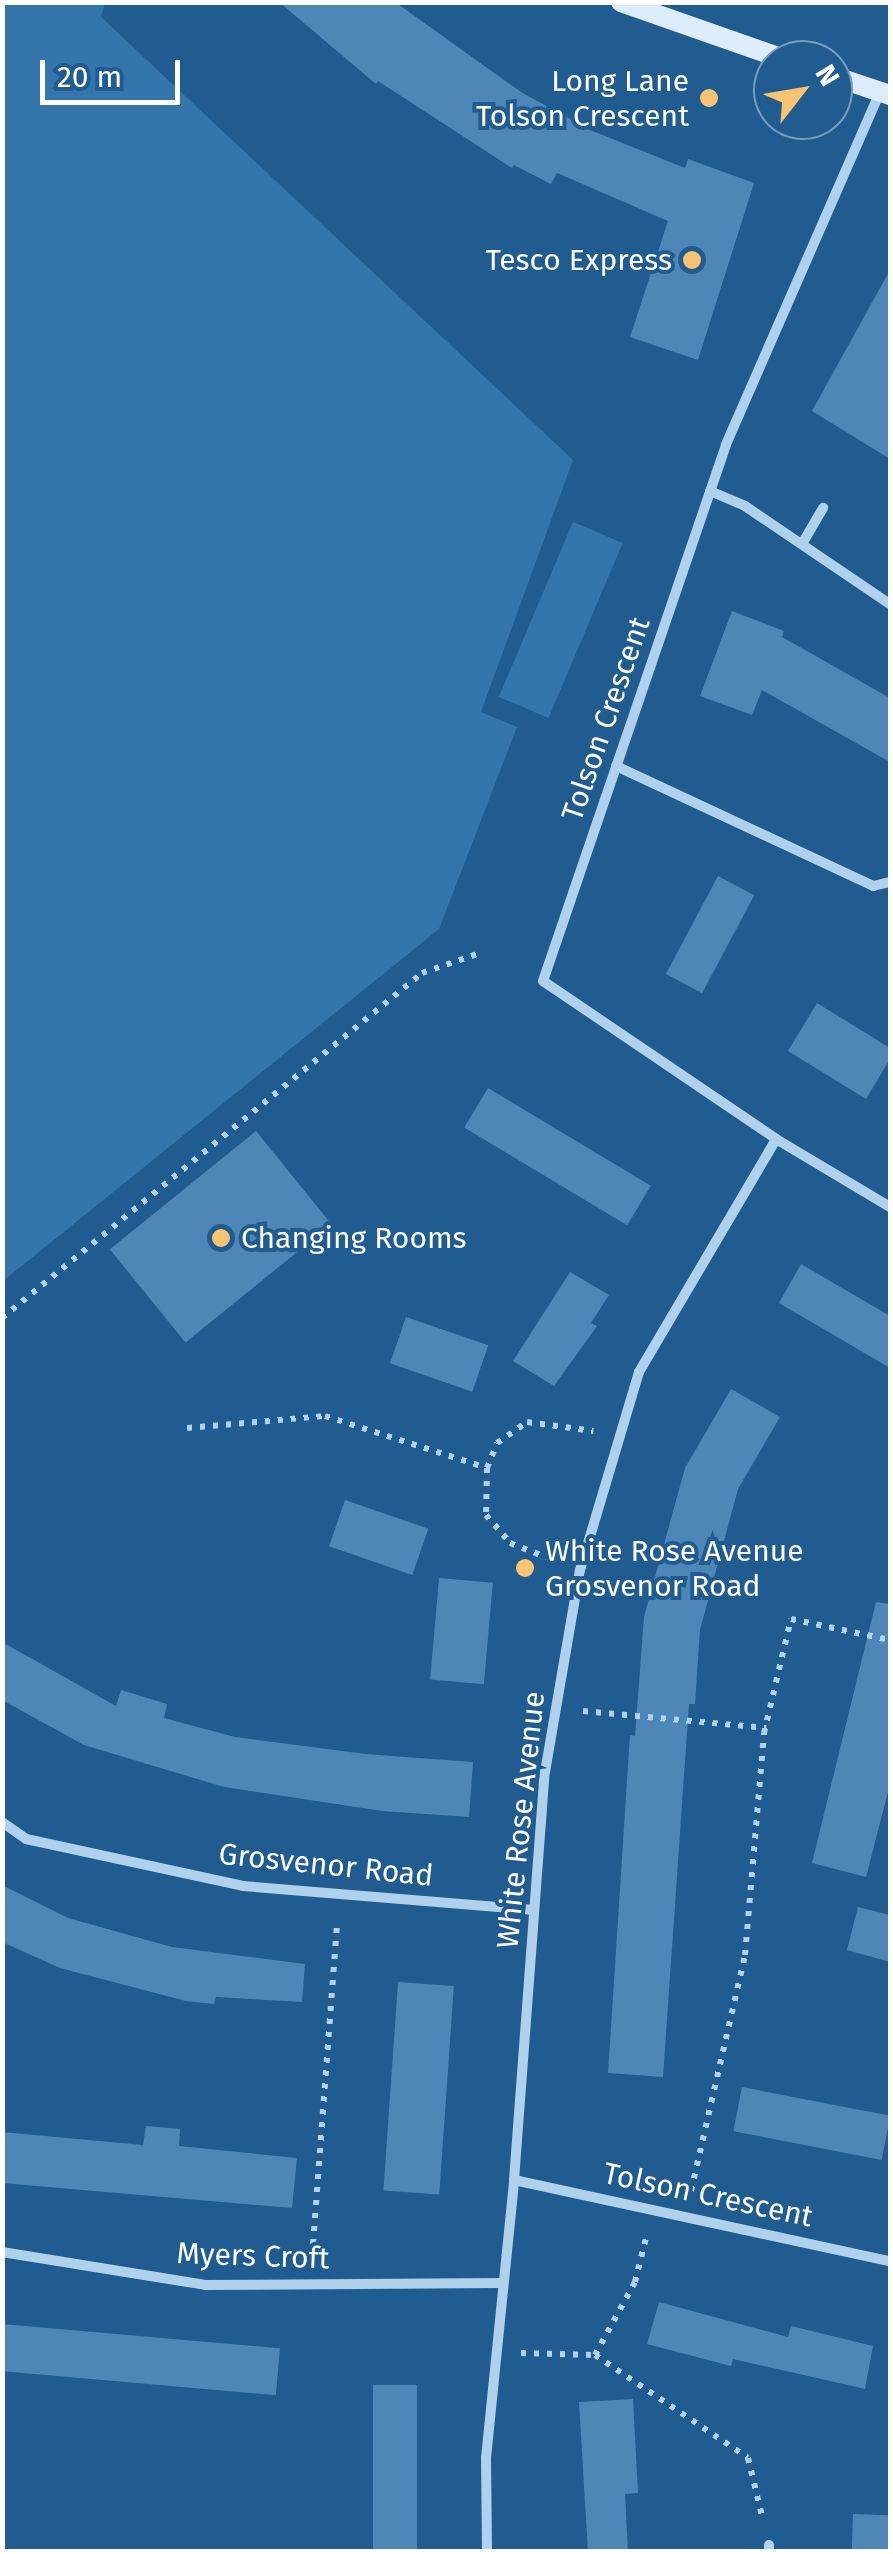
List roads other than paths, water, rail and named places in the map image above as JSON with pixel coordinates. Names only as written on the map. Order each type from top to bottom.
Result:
[{"type":"street","points":[[621,2],[753,48]]},
{"type":"street","points":[[853,83],[885,94]]},
{"type":"street","name":"Tolson Crescent","points":[[885,94],[710,490],[542,981],[776,1140],[890,1208]]},
{"type":"street","points":[[710,490],[744,506],[890,604]]},
{"type":"street","points":[[802,544],[823,508]]},
{"type":"street","points":[[616,766],[873,886],[890,882]]},
{"type":"street","name":"White Rose Avenue","points":[[487,2552],[486,2458],[514,2180],[545,1772],[581,1565],[639,1372],[776,1140]]},
{"type":"street","name":"Grosvenor Road","points":[[2,1822],[26,1839],[244,1886],[534,1910]]},
{"type":"street","name":"Tolson Crescent","points":[[514,2180],[654,2207],[890,2261]]},
{"type":"street","name":"Myers Croft","points":[[2,2252],[205,2284],[503,2283]]},
{"type":"place","name":"Long Lane Tolson Crescent","points":[[709,98]]},
{"type":"place","name":"Tesco Express","points":[[692,260]]},
{"type":"place","name":"Changing Rooms","points":[[221,1238]]},
{"type":"place","name":"White Rose Avenue Grosvenor Road","points":[[525,1568]]}]
